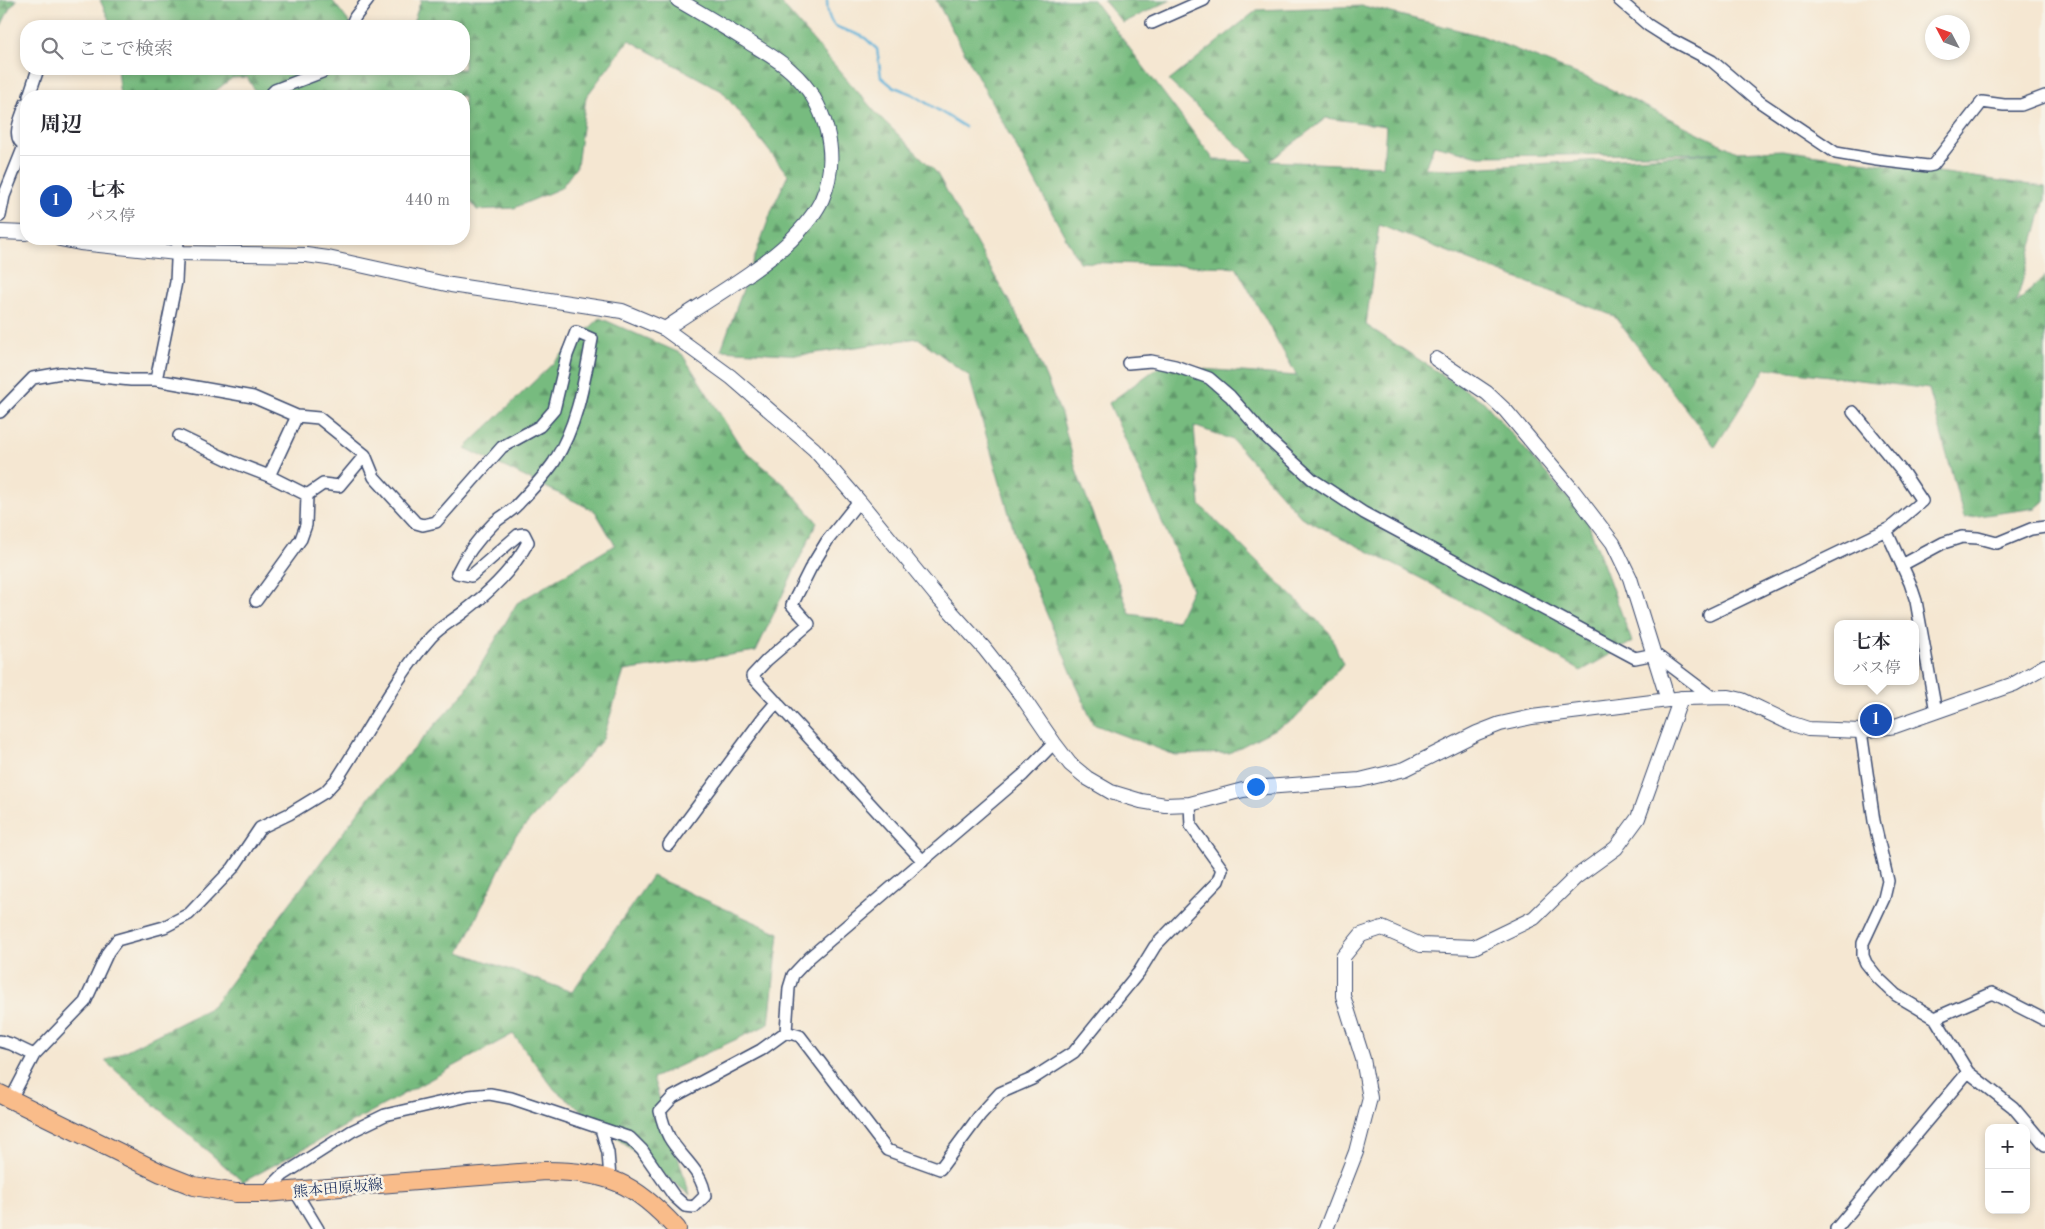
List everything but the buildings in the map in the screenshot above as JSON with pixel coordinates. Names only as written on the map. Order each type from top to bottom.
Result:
[{"type":"main road","name":"熊本田原坂線","points":[[6,1097],[161,1173],[194,1186],[236,1194],[265,1193],[546,1171],[578,1171],[610,1178],[638,1193],[678,1229]]},
{"type":"street","points":[[353,20],[368,0]]},
{"type":"street","points":[[665,329],[764,263],[790,242],[810,220],[822,199],[828,176],[830,156],[828,134],[820,111],[810,92],[791,71],[761,50],[678,0]]},
{"type":"street","points":[[1152,23],[1204,0]]},
{"type":"street","points":[[1619,0],[1648,25],[1712,61],[1760,102],[1836,153],[1877,160],[1933,165],[1982,102],[2004,106],[2021,105],[2045,96]]},
{"type":"street","points":[[30,90],[36,75]]},
{"type":"street","points":[[275,90],[314,75]]},
{"type":"street","points":[[20,121],[17,130],[17,138],[20,141]]},
{"type":"street","points":[[0,216],[4,196],[20,158]]},
{"type":"street","points":[[0,232],[20,233]]},
{"type":"street","points":[[99,245],[177,253],[306,255],[328,258],[451,284],[622,311],[665,329],[731,377],[814,450],[859,501],[935,594],[984,648],[1021,695],[1054,743],[1076,768],[1087,778],[1111,792],[1141,801],[1165,804],[1190,804],[1242,790],[1360,780],[1405,769],[1477,733],[1500,724],[1532,717],[1675,699],[1729,697],[1742,700],[1790,723],[1808,729],[1861,731],[1895,726],[2014,684],[2045,666]]},
{"type":"street","points":[[156,380],[176,282],[178,245]]},
{"type":"street","points":[[0,412],[33,378],[61,373],[131,380],[156,380],[253,396],[297,416],[319,418],[365,456],[374,477],[416,523],[423,525],[436,522],[502,447],[540,426],[554,410],[566,356],[576,332],[592,339],[586,378],[575,418],[565,443],[552,464],[534,486],[515,507],[493,524],[463,560],[457,573],[471,576],[518,535],[524,534],[528,542],[522,553],[500,581],[480,600],[433,635],[416,655],[337,779],[325,792],[289,814],[260,828],[233,868],[189,914],[164,927],[118,940],[108,952],[85,1002],[34,1055],[6,1097]]},
{"type":"street","points":[[1326,1229],[1356,1152],[1370,1098],[1363,1059],[1343,996],[1343,956],[1361,935],[1382,928],[1422,945],[1474,947],[1534,918],[1576,876],[1616,848],[1638,818],[1675,699],[1655,654],[1630,578],[1613,543],[1594,517],[1506,411],[1487,393],[1436,359]]},
{"type":"street","points":[[1128,363],[1150,361],[1174,366],[1209,378],[1230,396],[1264,435],[1312,479],[1364,513],[1635,658],[1655,654],[1712,697]]},
{"type":"street","points":[[1709,614],[1886,530],[1922,501],[1904,474],[1852,412]]},
{"type":"street","points":[[269,476],[297,416]]},
{"type":"street","points":[[179,436],[307,495]]},
{"type":"street","points":[[307,495],[323,484],[339,486],[365,456]]},
{"type":"street","points":[[256,601],[301,539],[306,525],[307,495]]},
{"type":"street","points":[[859,501],[827,541],[810,568],[792,605],[809,624],[767,660],[752,676],[923,861]]},
{"type":"street","points":[[1902,565],[1943,543],[1962,537],[1978,538],[1997,544],[2031,529],[2045,527]]},
{"type":"street","points":[[1886,530],[1916,601],[1936,712]]},
{"type":"street","points":[[669,845],[762,719],[777,702]]},
{"type":"street","points":[[1861,731],[1874,821],[1888,881],[1884,898],[1863,943],[1863,956],[1866,963],[1878,978],[1896,995],[1935,1018],[1968,1072],[2013,1107],[2045,1145]]},
{"type":"street","points":[[786,1032],[789,988],[793,975],[810,958],[1024,775],[1054,743]]},
{"type":"street","points":[[786,1032],[800,1036],[887,1150],[940,1169],[980,1115],[1000,1093],[1032,1079],[1074,1052],[1139,972],[1155,946],[1218,881],[1222,870],[1191,826],[1190,804]]},
{"type":"street","points":[[1935,1018],[1992,993],[2045,1020]]},
{"type":"street","points":[[265,1193],[283,1175],[352,1131],[385,1115],[469,1096],[490,1094],[510,1098],[630,1138],[642,1150],[674,1196],[685,1206],[694,1207],[705,1196],[705,1188],[693,1168],[669,1138],[660,1111],[674,1097],[761,1050],[786,1032]]},
{"type":"street","points":[[0,1042],[11,1044],[34,1055]]},
{"type":"street","points":[[1836,1229],[1968,1072]]},
{"type":"street","points":[[602,1129],[608,1153],[610,1178]]},
{"type":"street","points":[[295,1191],[318,1229]]},
{"type":"green space","points":[[0,0],[17,0],[10,8],[0,28]]},
{"type":"green space","points":[[100,0],[332,0],[347,20],[109,20]]},
{"type":"green space","points":[[421,0],[774,0],[780,2],[876,113],[936,172],[1028,335],[1061,414],[1077,473],[1130,614],[1177,621],[1192,589],[1109,403],[1160,366],[1297,376],[1236,267],[1079,262],[936,0],[1093,0],[1214,160],[1255,161],[1169,81],[1257,10],[1364,6],[1482,36],[1592,80],[1737,152],[1782,150],[2045,187],[2045,199],[2016,304],[2045,276],[2045,500],[2036,508],[1964,518],[1929,389],[1766,368],[1715,447],[1614,316],[1379,225],[1366,325],[1484,402],[1587,520],[1632,642],[1581,671],[1426,581],[1301,517],[1233,440],[1194,426],[1200,505],[1329,632],[1343,664],[1296,718],[1229,753],[1175,755],[1093,724],[1019,548],[969,376],[918,338],[802,355],[721,350],[773,207],[788,175],[722,91],[629,40],[586,97],[577,166],[561,188],[514,208],[477,210],[470,201],[470,90],[255,90],[247,77],[232,78],[217,90],[119,90],[118,75],[470,75],[470,20],[414,20]],"holes":[[[1326,118],[1386,126],[1383,166],[1270,161]],[[1434,145],[1479,156],[1719,153],[1452,169],[1425,168]]]},
{"type":"green space","points":[[1103,0],[1171,0],[1123,23]]},
{"type":"green space","points":[[600,318],[682,354],[741,447],[786,486],[817,522],[756,651],[624,671],[603,739],[515,837],[460,952],[572,992],[652,876],[779,933],[769,1024],[653,1078],[690,1195],[555,1090],[513,1034],[243,1182],[105,1061],[212,1007],[372,794],[465,692],[517,603],[615,545],[595,511],[465,448]]},
{"type":"waterway","points":[[827,0],[828,11],[833,24],[838,28],[865,38],[877,49],[881,77],[892,86],[912,94],[965,127]]},
{"type":"place","name":"七本","points":[[1876,720]]}]
